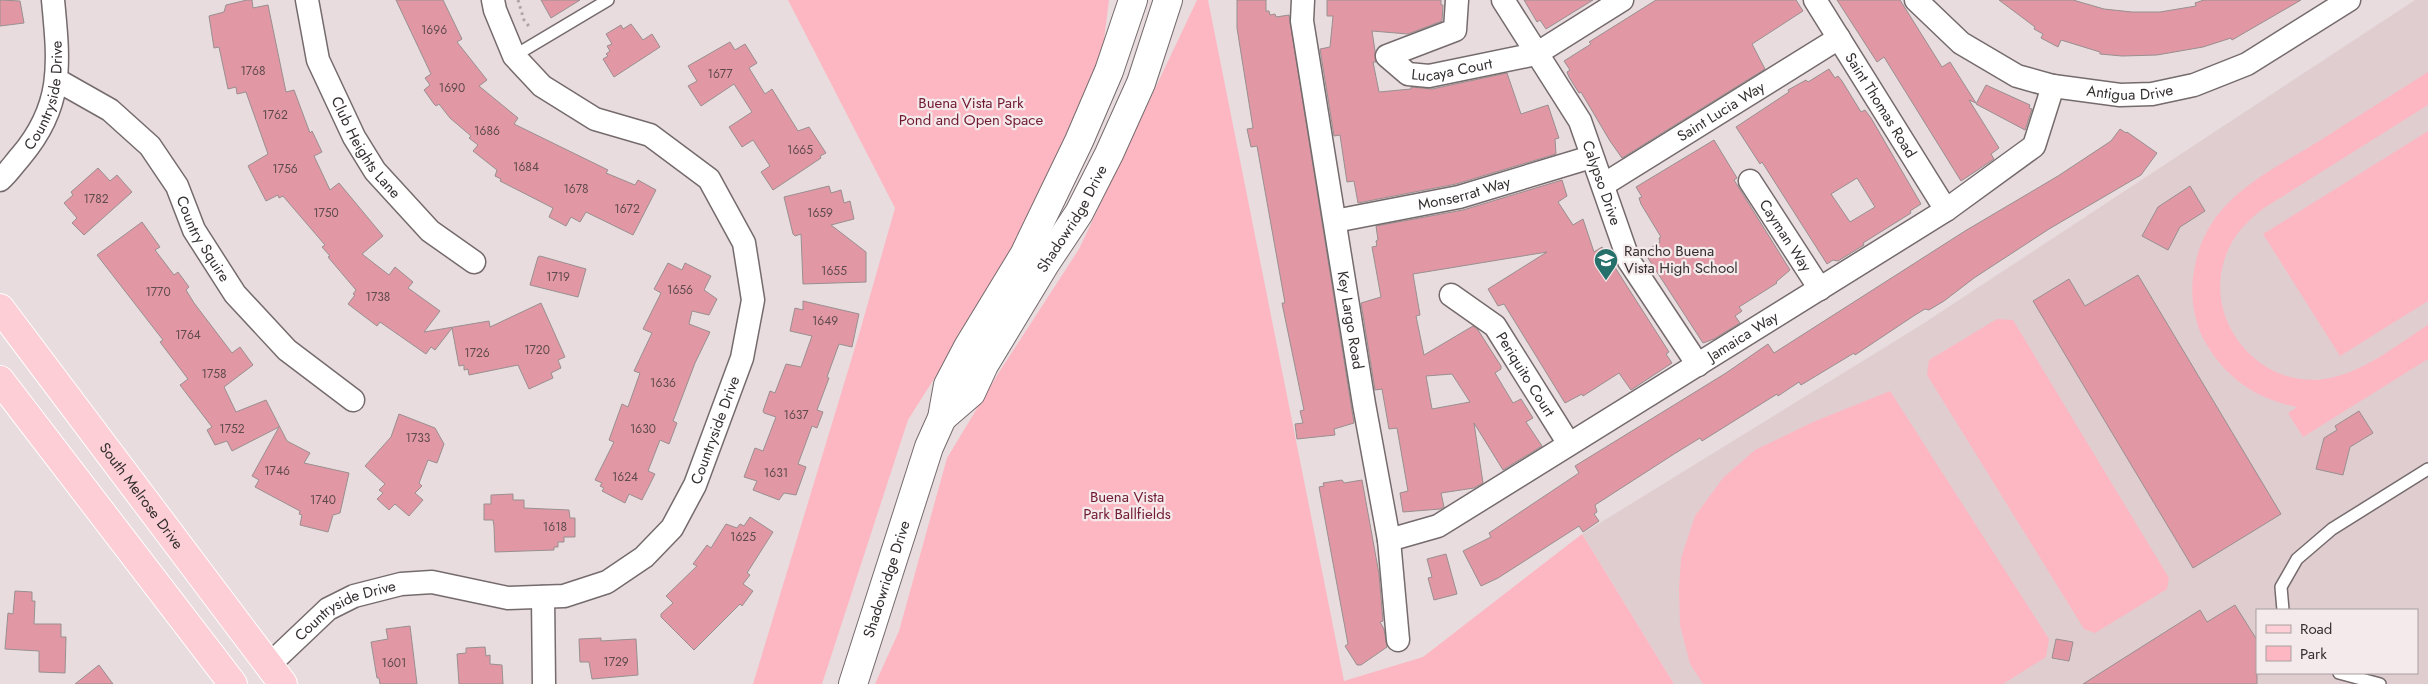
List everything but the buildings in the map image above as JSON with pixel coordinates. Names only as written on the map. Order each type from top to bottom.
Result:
[{"type":"main road","name":"South Melrose Drive","points":[[0,308],[276,674]]},
{"type":"main road","points":[[0,380],[232,684]]},
{"type":"street","name":"Countryside Drive","points":[[0,180],[38,133],[46,119],[57,80],[58,56],[53,0]]},
{"type":"street","name":"Club Heights Lane","points":[[307,0],[318,60],[354,137],[375,171],[430,231],[474,262]]},
{"type":"street","name":"Countryside Drive","points":[[276,674],[328,609],[354,596],[401,584],[432,582],[508,598],[564,596],[607,582],[644,557],[672,528],[695,485],[742,358],[752,300],[744,243],[710,179],[650,135],[595,119],[542,86],[514,56],[494,10],[493,0]]},
{"type":"street","name":"Shadowridge Drive","points":[[853,684],[929,447],[942,418],[948,385],[968,347],[1024,255],[1079,141],[1109,71],[1133,0]]},
{"type":"street","name":"Shadowridge Drive","points":[[942,418],[971,393],[984,364],[1045,264],[1080,213],[1141,83],[1168,0]]},
{"type":"street","name":"Key Largo Road","points":[[1303,0],[1302,21],[1364,404],[1389,540],[1398,640]]},
{"type":"street","name":"Lucaya Court","points":[[1457,0],[1455,30],[1387,56],[1408,74],[1429,76],[1536,54]]},
{"type":"street","name":"Calypso Drive","points":[[1503,0],[1580,121],[1629,261],[1698,365]]},
{"type":"street","points":[[1536,54],[1622,0]]},
{"type":"street","name":"Saint Thomas Road","points":[[1815,0],[1946,210]]},
{"type":"street","name":"Antigua Drive","points":[[1916,0],[1962,42],[2017,76],[2053,86],[2120,95],[2152,94],[2194,85],[2247,64],[2323,7],[2349,0]]},
{"type":"street","name":"Saint Lucia Way","points":[[1603,185],[1839,38]]},
{"type":"street","name":"Country Squire","points":[[57,80],[110,110],[150,146],[177,186],[194,230],[235,294],[287,350],[353,400]]},
{"type":"street","name":"Jamaica Way","points":[[1389,540],[1438,526],[1946,210],[2034,146],[2053,86]]},
{"type":"street","name":"Monserrat Way","points":[[1335,221],[1459,197],[1592,157]]},
{"type":"street","name":"Cayman Way","points":[[1750,181],[1820,289]]},
{"type":"street","name":"Periquito Court","points":[[1451,295],[1495,326],[1569,444]]},
{"type":"street","points":[[543,597],[544,684]]},
{"type":"lane","points":[[514,56],[608,0]]},
{"type":"lane","points":[[2283,609],[2281,587],[2297,559],[2332,529],[2428,469]]},
{"type":"lane","points":[[2344,674],[2380,684]]},
{"type":"shaded area","points":[[2415,0],[2428,0],[2428,684],[1674,684],[1582,534],[1921,325]]},
{"type":"green space","name":"Buena Vista Park Pond and Open Space","points":[[788,0],[1109,0],[1093,127],[908,420],[822,684],[753,684],[860,331],[895,208]]},
{"type":"green space","name":"Buena Vista Park Ballfields","points":[[1197,0],[1208,0],[1344,681],[1423,657],[1582,534],[1674,684],[875,684],[899,631],[947,458],[996,377],[1079,249]]},
{"type":"green space","points":[[2428,72],[2428,105],[2264,208],[2238,233],[2226,256],[2220,288],[2223,310],[2232,330],[2244,348],[2261,363],[2280,374],[2301,379],[2324,379],[2338,376],[2378,358],[2428,325],[2428,359],[2303,437],[2288,413],[2297,407],[2267,398],[2242,384],[2220,364],[2203,338],[2197,322],[2192,297],[2194,271],[2200,246],[2210,226],[2224,208],[2258,178]]},
{"type":"green space","points":[[2428,131],[2428,301],[2340,356],[2263,234]]},
{"type":"green space","points":[[1997,319],[2013,320],[2169,578],[2167,589],[2095,633],[2084,629],[1927,375],[1929,360]]},
{"type":"green space","points":[[1890,391],[2049,639],[2046,657],[2003,684],[1703,684],[1690,664],[1680,625],[1679,589],[1681,558],[1695,516],[1723,478],[1755,450],[1813,422]]},
{"type":"place","name":"Rancho Buena Vista High School","points":[[1606,281]]}]
